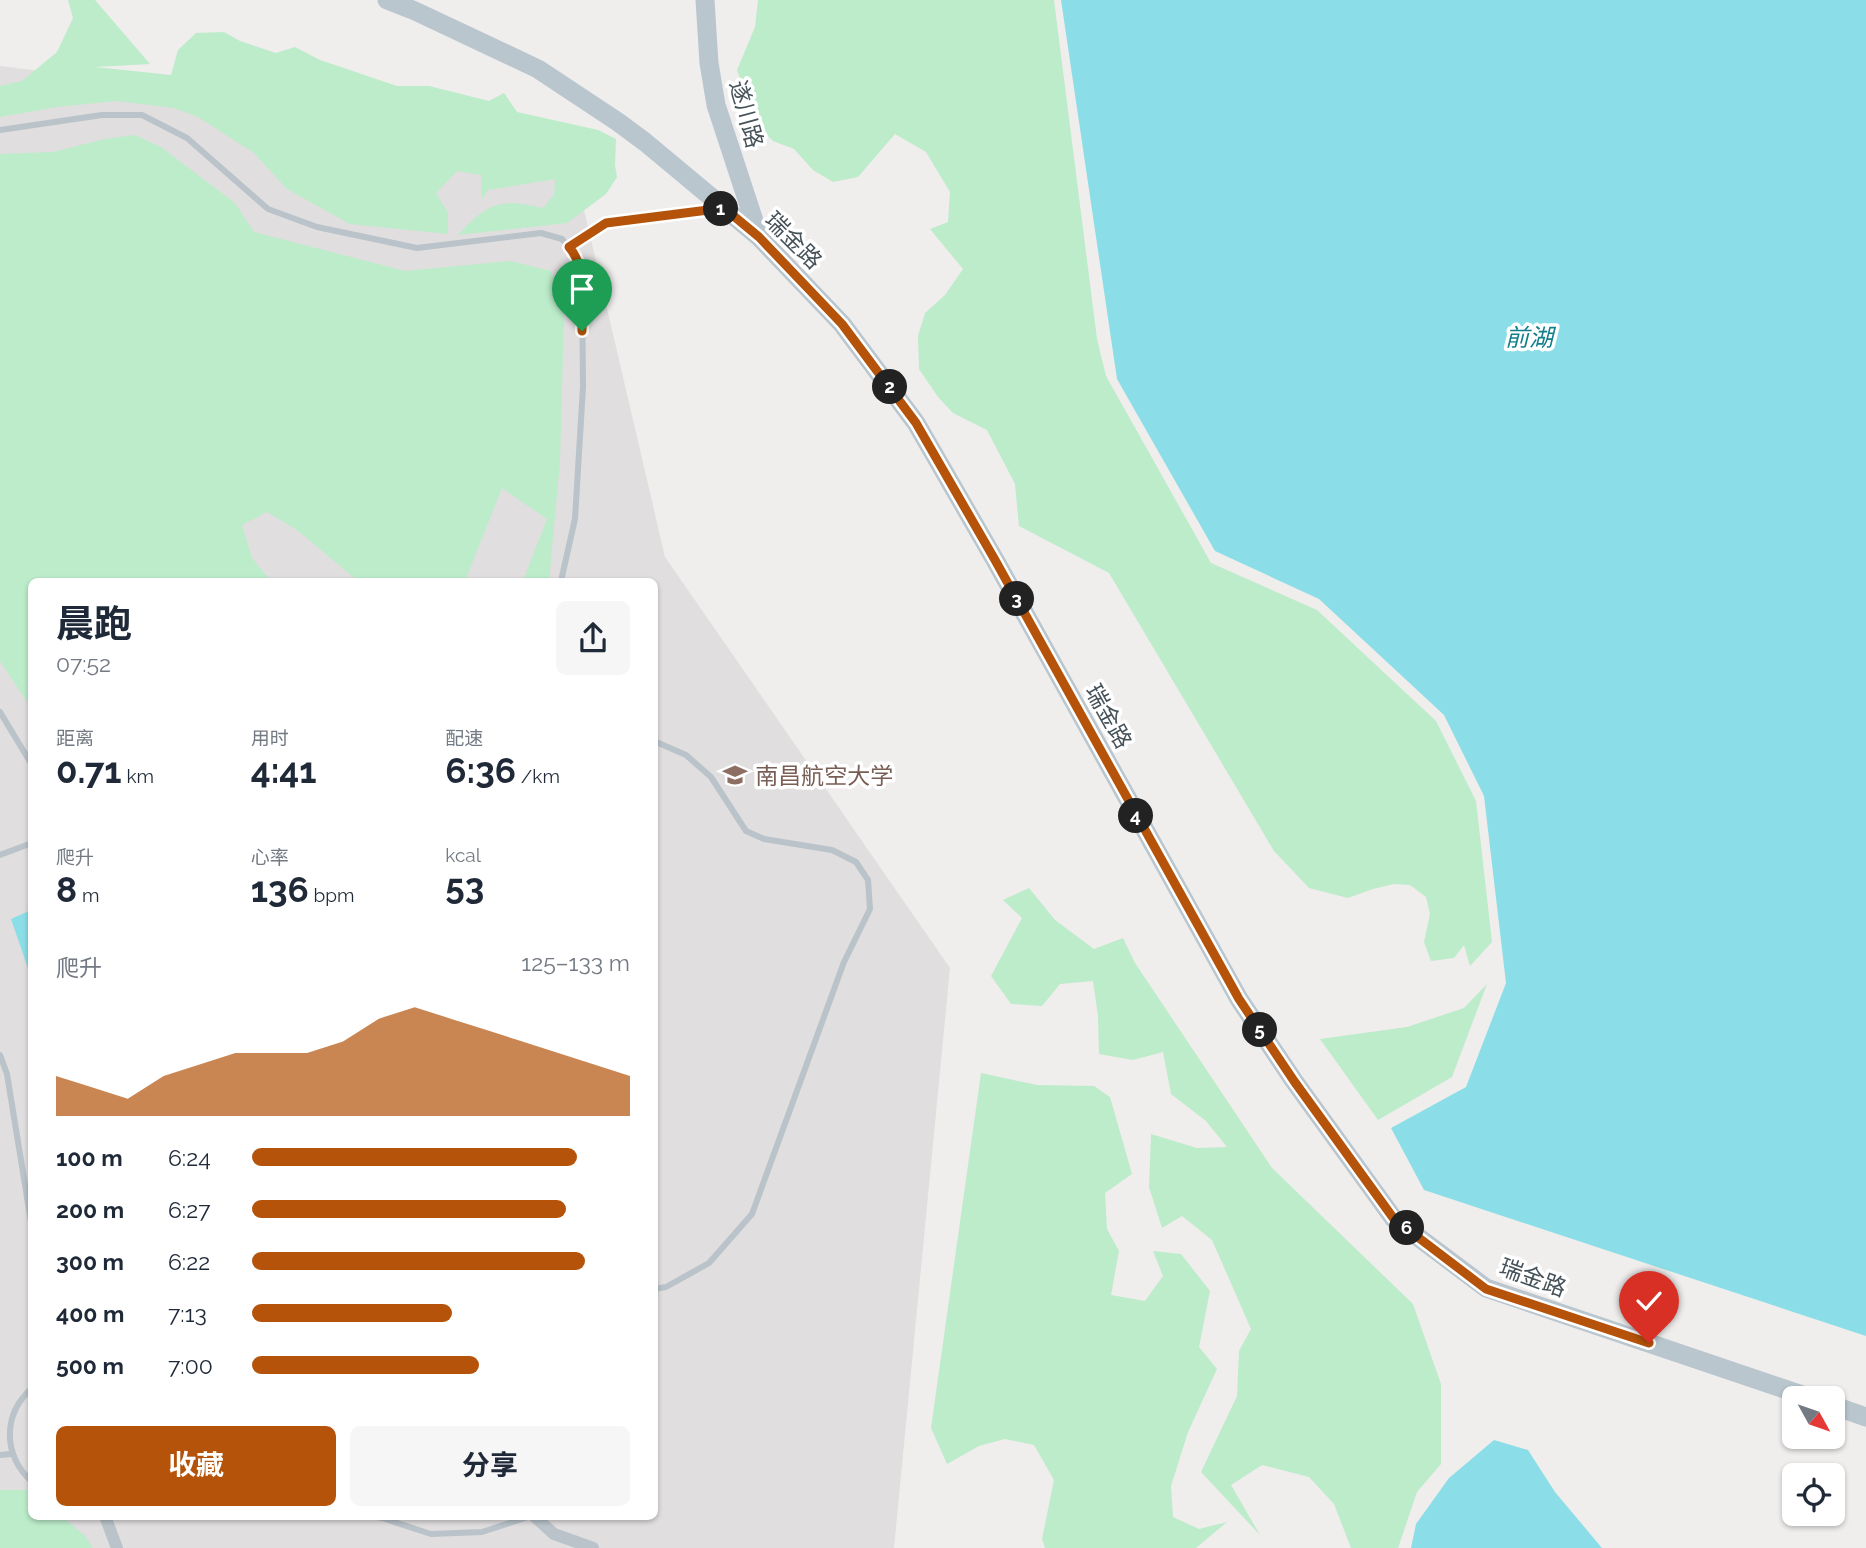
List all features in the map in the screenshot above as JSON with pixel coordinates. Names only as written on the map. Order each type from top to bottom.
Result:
[{"type":"street","name":"瑞金路","points":[[387,0],[538,69],[645,142],[759,237],[842,324],[916,423],[1239,999],[1294,1081],[1394,1219],[1486,1289],[1782,1388]]},
{"type":"street","name":"遂川路","points":[[705,0],[709,63],[716,105],[759,237]]},
{"type":"street","points":[[1845,1410],[1866,1417]]},
{"type":"street","points":[[106,1520],[117,1548]]},
{"type":"street","points":[[537,1520],[554,1534],[593,1548]]},
{"type":"lane","points":[[0,130],[102,115],[142,115],[187,138],[268,209],[317,227],[417,248],[541,233],[562,239],[576,256],[582,274],[583,387],[575,519],[562,578]]},
{"type":"lane","points":[[569,247],[606,223],[724,208]]},
{"type":"lane","points":[[0,712],[28,758]]},
{"type":"lane","points":[[658,743],[686,755],[711,777],[746,831],[764,839],[832,850],[856,862],[868,880],[870,909],[844,962],[752,1214],[709,1262],[666,1287],[658,1288]]},
{"type":"lane","points":[[0,855],[28,844]]},
{"type":"lane","points":[[0,1055],[7,1074],[28,1203]]},
{"type":"lane","points":[[28,1392],[12,1414],[8,1434],[11,1454],[28,1478]]},
{"type":"lane","points":[[0,1455],[11,1454]]},
{"type":"lane","points":[[388,1520],[431,1534],[482,1532],[520,1520]]},
{"type":"shaded area","name":"南昌航空大学","points":[[0,66],[567,137],[665,557],[950,968],[894,1548],[0,1548]]},
{"type":"green space","points":[[68,0],[95,0],[150,64],[95,67],[171,75],[178,50],[196,33],[224,32],[240,41],[276,53],[295,47],[320,60],[397,86],[429,86],[489,101],[504,93],[517,112],[598,130],[616,139],[617,177],[606,194],[567,223],[458,235],[478,215],[496,205],[516,203],[543,208],[554,195],[555,179],[488,190],[482,199],[481,175],[457,171],[436,193],[448,213],[448,234],[350,224],[287,189],[254,153],[198,117],[174,108],[116,101],[57,107],[0,117],[0,86],[22,81],[57,52],[73,18]]},
{"type":"green space","points":[[758,0],[1054,0],[1097,339],[1106,376],[1211,563],[1317,610],[1436,721],[1476,801],[1492,942],[1470,966],[1464,945],[1454,958],[1431,961],[1424,942],[1430,914],[1426,897],[1410,885],[1394,884],[1348,898],[1309,888],[1274,851],[1109,573],[1019,526],[1015,484],[987,430],[953,413],[919,369],[918,336],[925,313],[945,295],[963,269],[930,229],[948,222],[950,192],[926,152],[895,134],[858,177],[833,182],[813,170],[794,149],[773,141],[756,124],[737,70],[755,27]]},
{"type":"green space","points":[[135,135],[161,147],[235,203],[254,232],[405,271],[510,261],[551,271],[564,312],[560,462],[549,578],[524,578],[547,519],[502,488],[466,578],[354,578],[297,530],[267,512],[242,525],[252,558],[269,578],[28,578],[28,703],[0,661],[0,154],[53,152],[105,139]]},
{"type":"green space","points":[[1029,888],[1055,920],[1094,949],[1123,938],[1135,963],[1272,1168],[1413,1304],[1441,1384],[1441,1464],[1417,1492],[1398,1548],[1351,1548],[1334,1504],[1309,1477],[1262,1465],[1231,1485],[1260,1535],[1201,1472],[1237,1396],[1239,1351],[1251,1329],[1212,1240],[1182,1216],[1162,1228],[1149,1187],[1151,1134],[1197,1148],[1227,1147],[1206,1121],[1171,1094],[1163,1052],[1133,1060],[1099,1054],[1098,1016],[1093,981],[1060,984],[1042,1006],[1011,1004],[991,976],[1022,918],[1003,900]]},
{"type":"green space","points":[[1487,984],[1452,1077],[1378,1120],[1320,1039],[1407,1027],[1464,1008]]},
{"type":"green space","points":[[981,1073],[1037,1085],[1094,1086],[1110,1097],[1132,1174],[1105,1193],[1107,1229],[1119,1251],[1111,1295],[1145,1301],[1163,1276],[1153,1251],[1181,1254],[1210,1291],[1199,1347],[1217,1369],[1188,1432],[1171,1486],[1173,1517],[1199,1529],[1227,1522],[1196,1548],[1045,1548],[1042,1539],[1054,1480],[1034,1445],[1005,1439],[979,1446],[947,1464],[931,1428]]},
{"type":"green space","points":[[0,1490],[27,1490],[28,1520],[66,1520],[85,1536],[93,1548],[0,1548]]},
{"type":"water","name":"前湖","points":[[1061,0],[1866,0],[1866,1336],[1424,1190],[1391,1128],[1466,1087],[1506,983],[1484,796],[1444,715],[1319,599],[1215,551],[1117,379]]},
{"type":"water","points":[[28,911],[28,968],[11,919]]},
{"type":"water","points":[[1494,1440],[1528,1450],[1555,1492],[1602,1548],[1411,1548],[1416,1524],[1449,1478]]},
{"type":"place","name":"南昌航空大学","points":[[735,775]]},
{"type":"route","points":[[582,331],[582,274],[576,256],[569,247],[606,223],[724,208],[759,237],[842,324],[916,423],[1239,999],[1294,1081],[1394,1219],[1486,1289],[1649,1343]]}]
